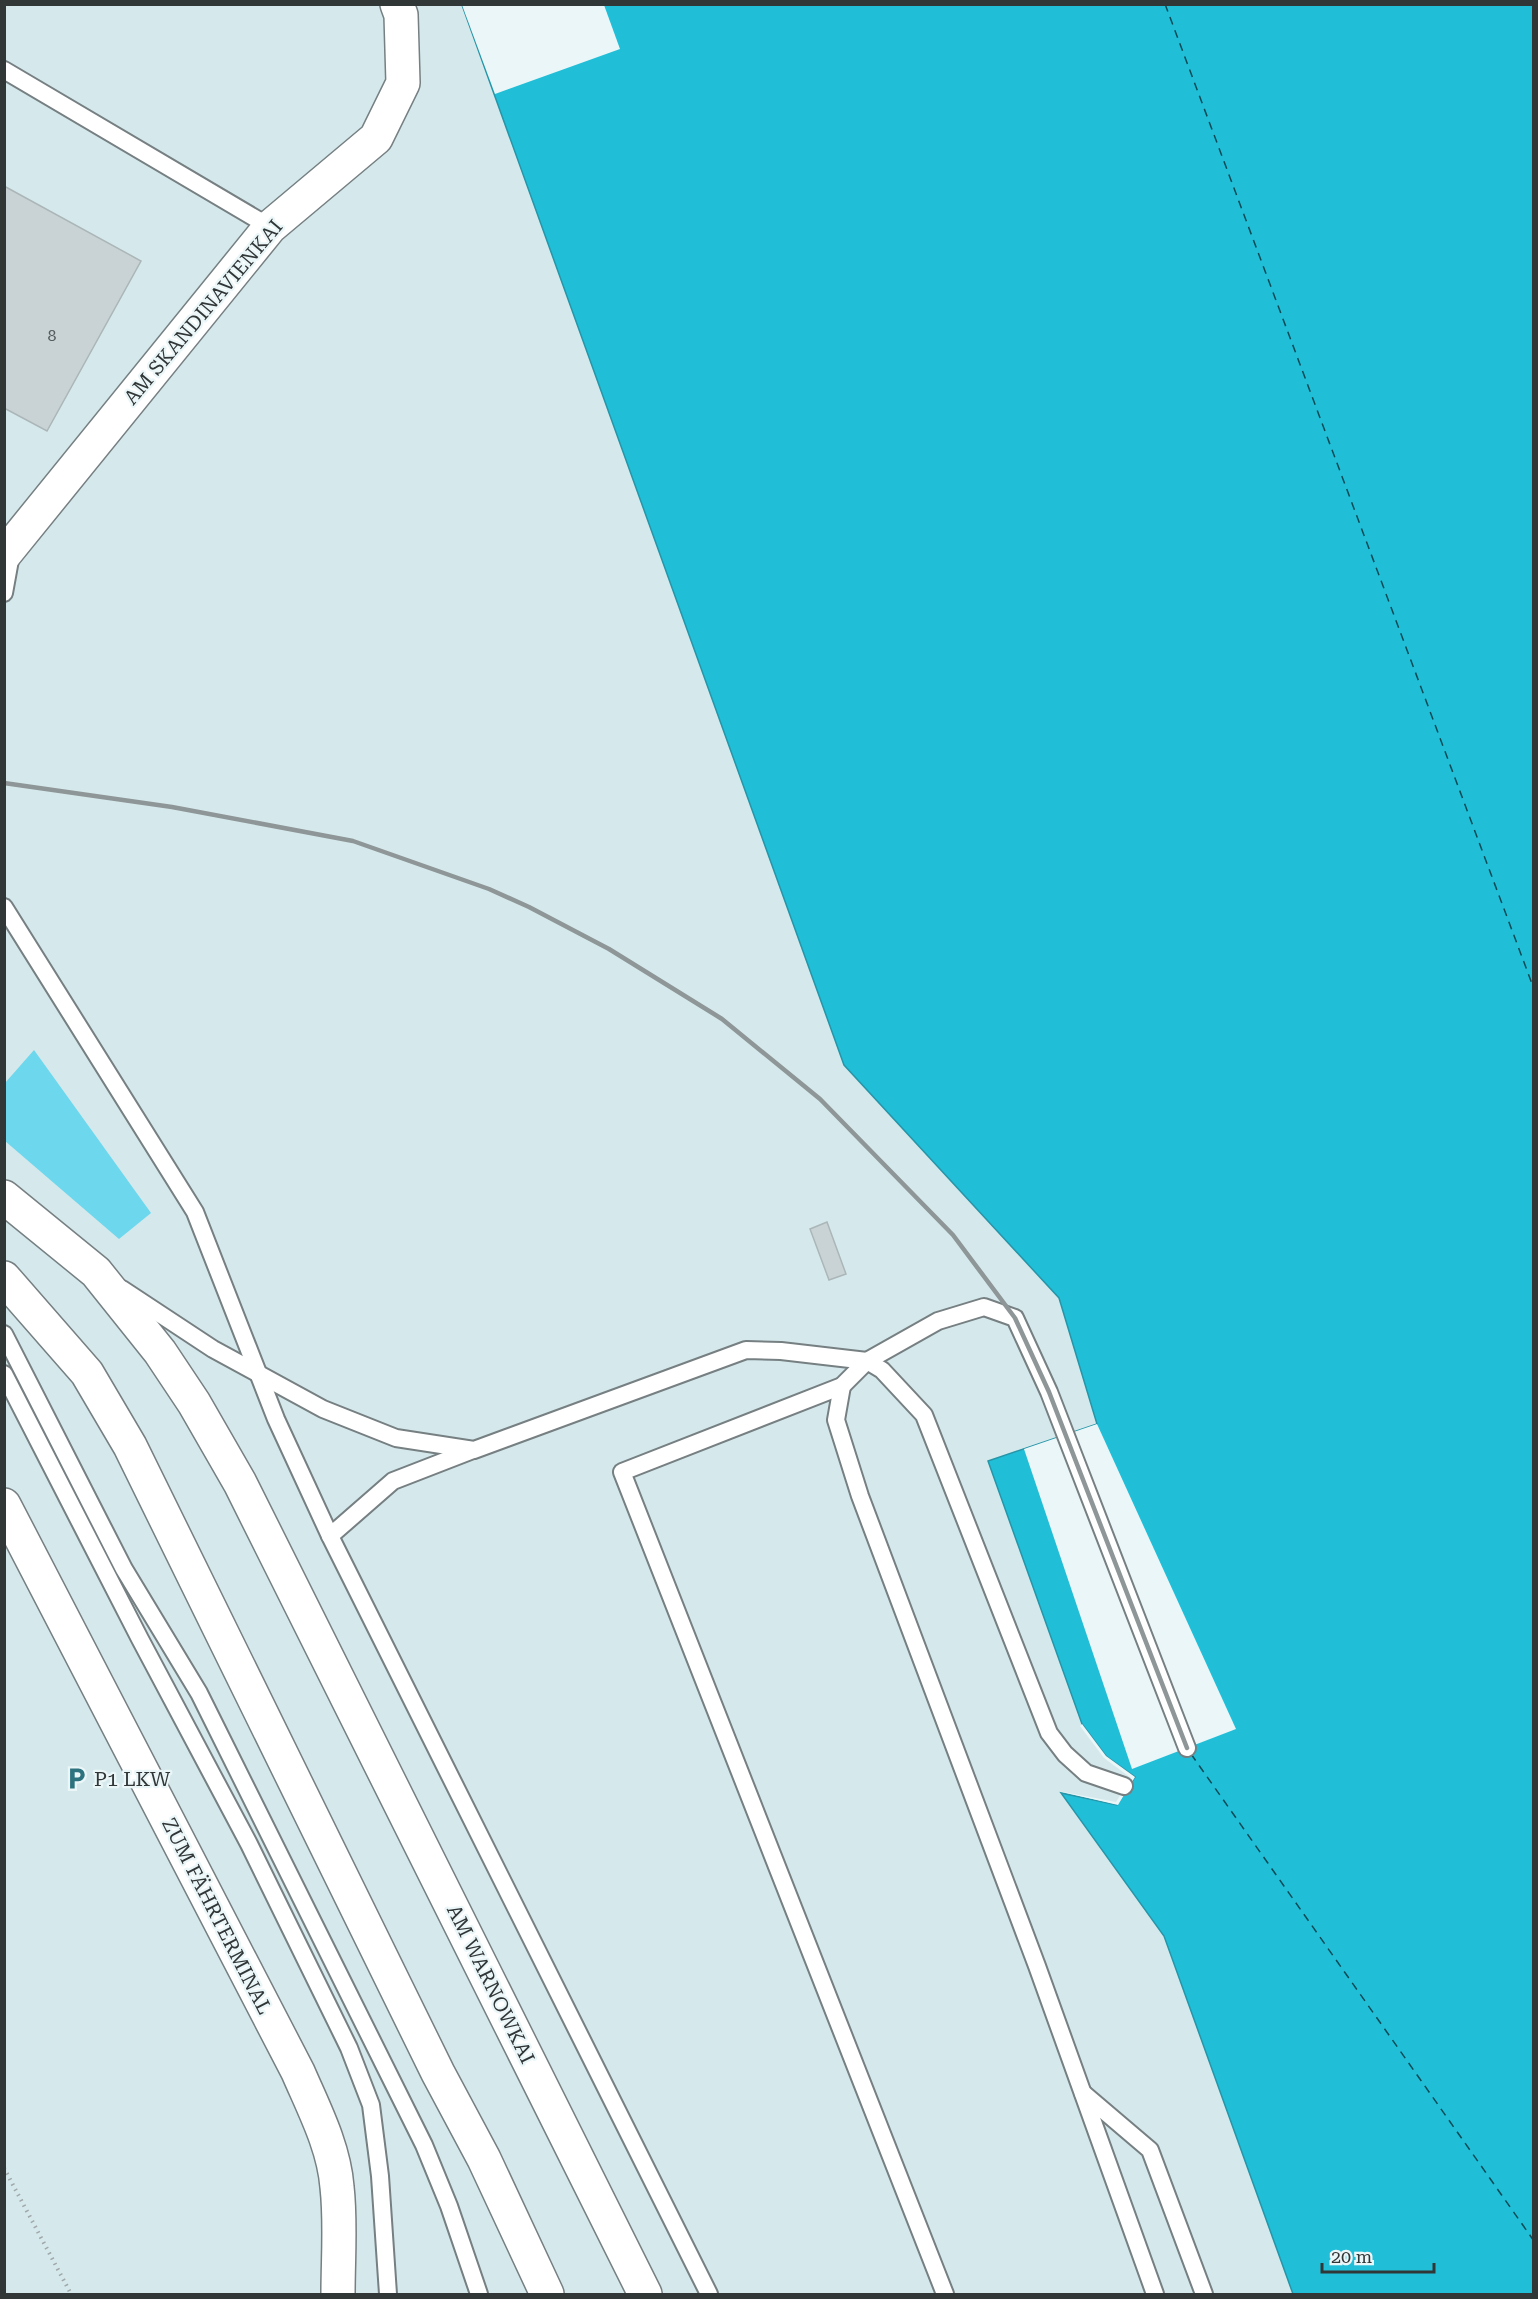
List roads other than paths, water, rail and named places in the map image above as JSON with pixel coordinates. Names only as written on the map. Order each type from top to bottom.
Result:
[{"type":"street","name":"AM SKANDINAVIENKAI","points":[[9,549],[270,227],[376,138],[403,83],[401,15],[397,4]]},
{"type":"street","points":[[4,1197],[96,1272]]},
{"type":"street","name":"AM WARNOWKAI","points":[[96,1272],[160,1352],[215,1437],[240,1483],[645,2295]]},
{"type":"street","points":[[4,1278],[87,1372],[130,1446],[438,2073],[483,2159],[547,2295]]},
{"type":"street","name":"ZUM FÄHRTERMINAL","points":[[6,1511],[298,2072],[331,2152],[338,2187],[338,2295]]},
{"type":"lane","points":[[4,70],[270,227]]},
{"type":"lane","points":[[4,592],[9,549]]},
{"type":"lane","points":[[4,907],[195,1212],[257,1373],[330,1536],[709,2295]]},
{"type":"lane","points":[[96,1272],[213,1349],[323,1408],[396,1438],[474,1450]]},
{"type":"lane","points":[[945,2295],[622,1472],[842,1386],[867,1361],[938,1321],[984,1306],[1014,1318],[1049,1392],[1187,1748]]},
{"type":"lane","points":[[4,1335],[124,1569],[199,1693],[424,2145],[449,2206],[479,2295]]},
{"type":"lane","points":[[330,1536],[393,1481],[746,1350],[781,1351],[867,1361],[882,1370],[924,1415],[1048,1733],[1065,1754],[1086,1773],[1124,1786]]},
{"type":"lane","points":[[4,1374],[129,1618],[249,1844],[349,2048],[371,2105],[380,2176],[388,2295]]},
{"type":"lane","points":[[842,1386],[836,1420],[860,1496],[1037,1966],[1155,2295]]},
{"type":"lane","points":[[1081,2092],[1150,2150],[1204,2295]]},
{"type":"railway","points":[[4,783],[172,807],[353,841],[489,889],[529,907],[609,949],[722,1019],[820,1099],[953,1235],[1015,1318],[1049,1392],[1187,1748]]},
{"type":"place","name":"P1 LKW","points":[[76,1779]]}]
